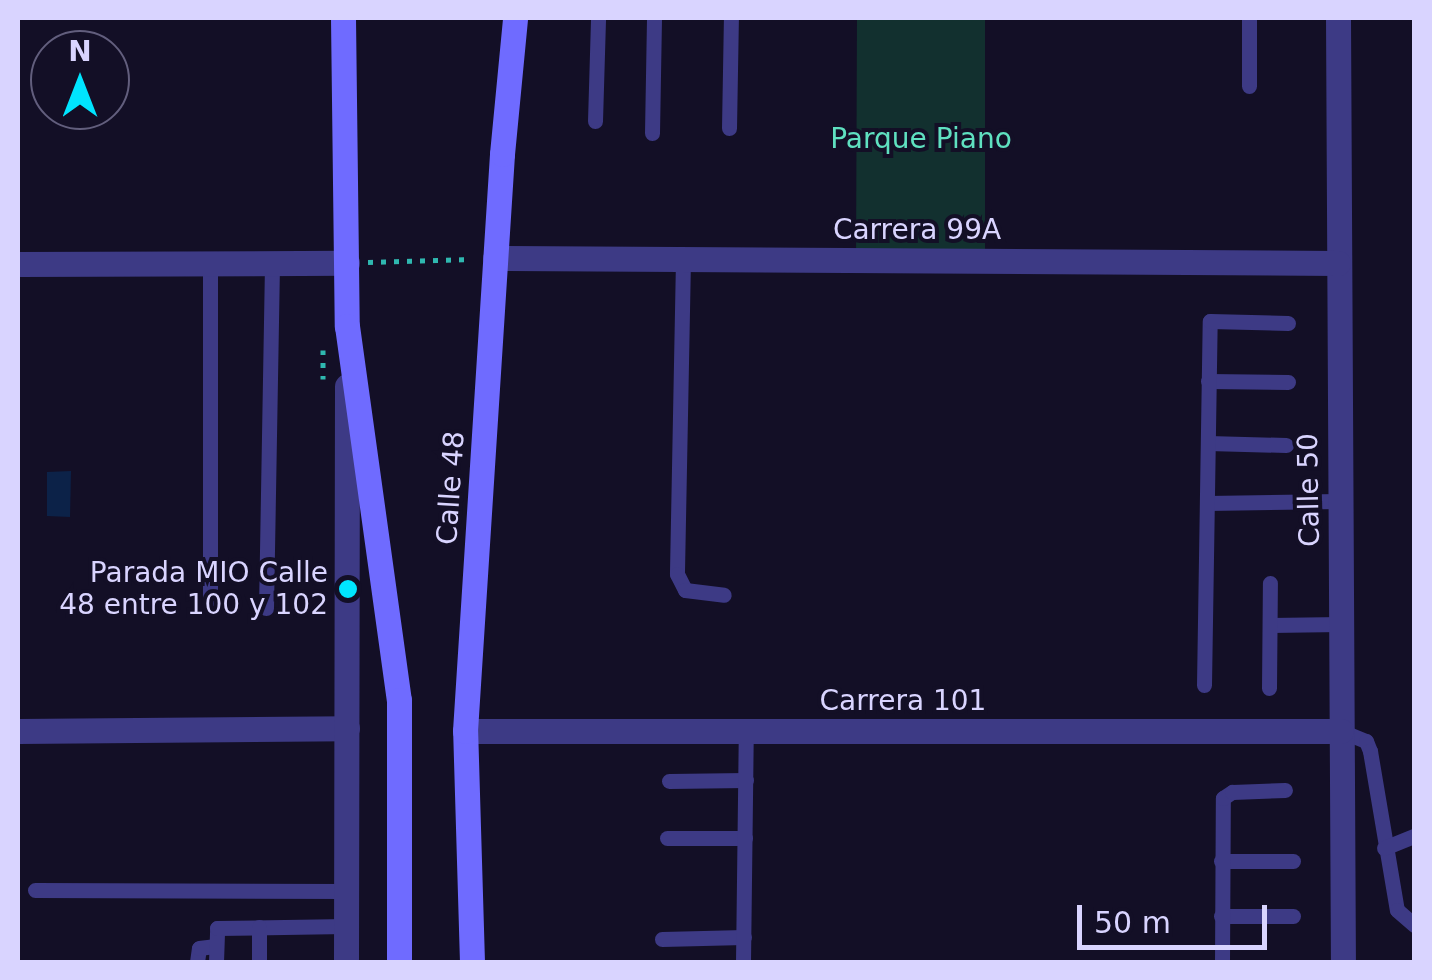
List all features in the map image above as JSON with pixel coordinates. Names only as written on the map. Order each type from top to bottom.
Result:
[{"type":"main road","points":[[344,18],[347,326],[399,700],[400,962]]},
{"type":"main road","name":"Calle 48","points":[[472,962],[466,730],[514,18]]},
{"type":"street","name":"Calle 50","points":[[1338,18],[1343,962]]},
{"type":"street","name":"Carrera 99A","points":[[495,258],[1338,263]]},
{"type":"street","points":[[18,264],[347,262]]},
{"type":"street","points":[[346,962],[347,326]]},
{"type":"street","points":[[18,730],[348,728]]},
{"type":"street","name":"Carrera 101","points":[[466,730],[1341,732]]},
{"type":"lane","points":[[595,121],[598,18]]},
{"type":"lane","points":[[652,134],[654,18]]},
{"type":"lane","points":[[729,128],[731,18]]},
{"type":"lane","points":[[1241,18],[1250,18],[1249,86]]},
{"type":"lane","points":[[683,259],[677,574],[686,590],[724,595]]},
{"type":"lane","points":[[266,608],[272,263]]},
{"type":"lane","points":[[210,264],[210,606]]},
{"type":"lane","points":[[1204,685],[1210,321],[1288,323]]},
{"type":"lane","points":[[1208,381],[1288,382]]},
{"type":"lane","points":[[1208,443],[1286,444]]},
{"type":"lane","points":[[1207,503],[1339,501]]},
{"type":"lane","points":[[1270,583],[1270,688]]},
{"type":"lane","points":[[1270,625],[1341,624]]},
{"type":"lane","points":[[743,962],[746,730]]},
{"type":"lane","points":[[1341,732],[1366,740],[1397,910],[1414,926]]},
{"type":"lane","points":[[669,781],[746,780]]},
{"type":"lane","points":[[1222,962],[1223,798],[1232,792],[1286,790]]},
{"type":"lane","points":[[1384,848],[1414,836]]},
{"type":"lane","points":[[667,838],[745,838]]},
{"type":"lane","points":[[1221,860],[1293,861]]},
{"type":"lane","points":[[35,890],[346,891]]},
{"type":"lane","points":[[1220,916],[1293,916]]},
{"type":"lane","points":[[197,962],[199,948],[216,954],[217,928],[346,926]]},
{"type":"lane","points":[[259,927],[259,962]]},
{"type":"lane","points":[[662,938],[744,937]]},
{"type":"path","points":[[347,262],[495,258]]},
{"type":"green space","name":"Parque Piano","points":[[857,18],[985,18],[985,260],[856,260]]},
{"type":"water","points":[[71,471],[70,517],[47,516],[47,472]]},
{"type":"place","name":"Parada MIO Calle 48 entre 100 y 102","points":[[348,589]]}]
